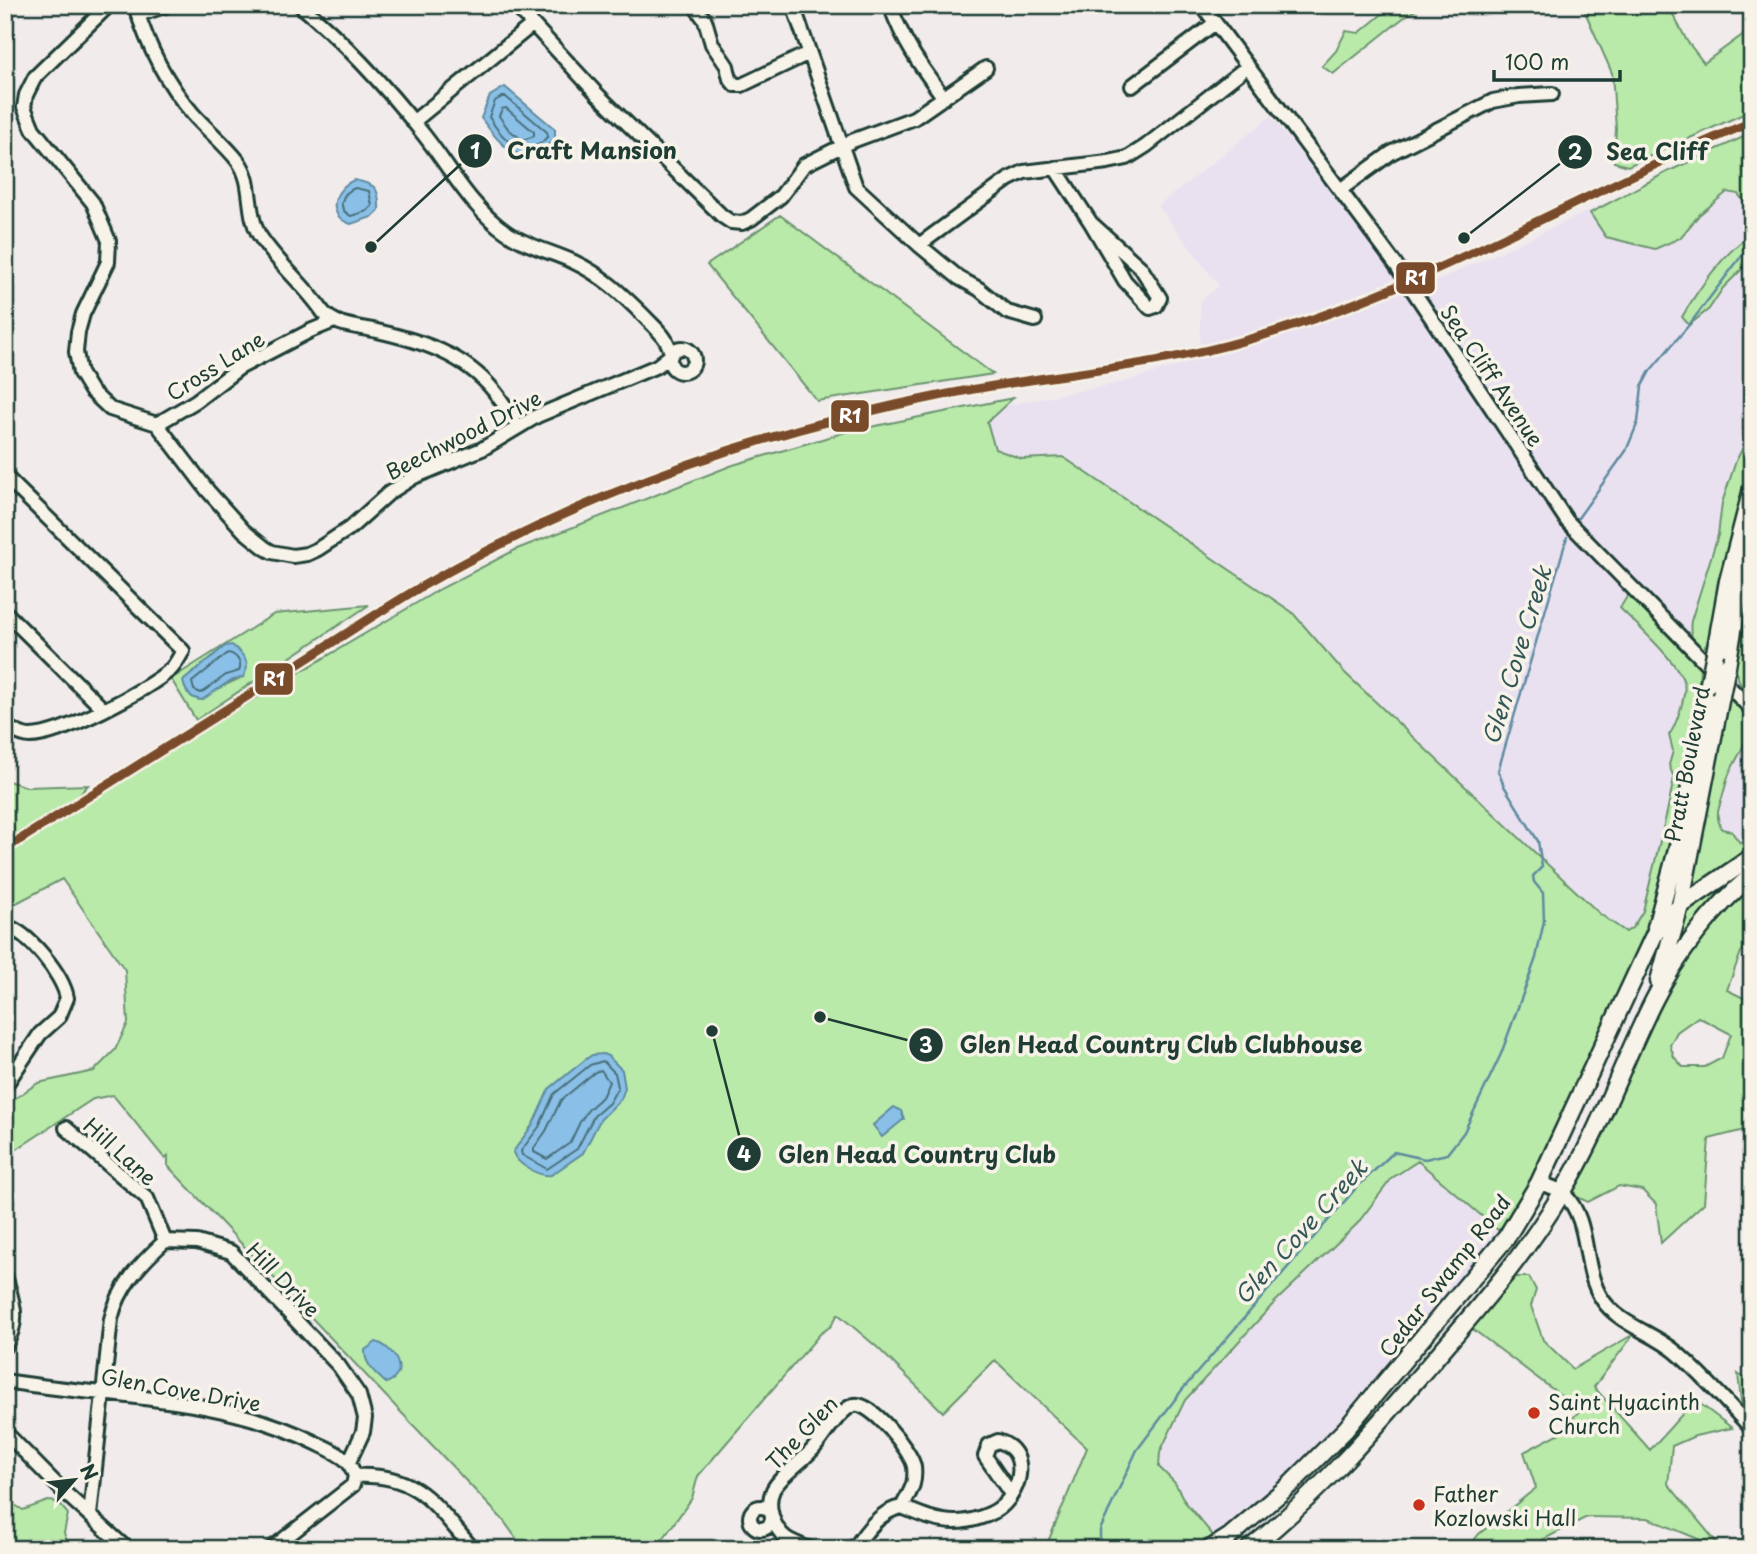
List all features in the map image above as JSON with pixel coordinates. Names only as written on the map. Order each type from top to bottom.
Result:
[{"type":"main road","name":"Pratt Boulevard","points":[[1655,933],[1681,835],[1728,581],[1752,489]]},
{"type":"main road","name":"Pratt Boulevard","points":[[1654,998],[1680,906],[1752,536]]},
{"type":"main road","name":"Cedar Swamp Road","points":[[1210,1549],[1235,1532],[1291,1484],[1345,1430],[1506,1238],[1539,1183],[1655,933],[1680,906],[1752,857]]},
{"type":"main road","name":"Cedar Swamp Road","points":[[1249,1549],[1304,1502],[1393,1407],[1516,1263],[1584,1155],[1654,998],[1718,907],[1752,875]]},
{"type":"main road","points":[[1608,1104],[1616,1069],[1637,1018],[1635,1005],[1626,998]]},
{"type":"main road","points":[[1377,1393],[1393,1407]]},
{"type":"main road","points":[[1235,1532],[1251,1529],[1287,1499],[1295,1497],[1304,1502]]},
{"type":"street","points":[[108,5],[35,77],[26,95],[24,107],[33,129],[93,203],[109,241],[108,262],[83,314],[78,331],[76,352],[80,373],[91,391],[110,409],[157,424]]},
{"type":"street","points":[[167,5],[137,10],[150,46],[174,89],[205,128],[239,162],[247,181],[253,219],[261,238],[332,322],[391,334],[450,354],[470,367],[488,384],[519,426]]},
{"type":"street","points":[[300,5],[368,68],[413,122],[532,25]]},
{"type":"street","points":[[515,5],[598,95],[731,222],[742,223],[751,219],[781,196],[799,169],[852,141],[914,118],[986,68]]},
{"type":"street","points":[[694,5],[702,13],[712,44],[724,61],[735,85],[741,85],[809,53]]},
{"type":"street","points":[[793,5],[856,187],[959,278],[979,289],[1007,312],[1035,320]]},
{"type":"street","points":[[890,5],[909,50],[944,98]]},
{"type":"street","name":"Sea Cliff Avenue","points":[[1202,5],[1396,265],[1567,521],[1752,710]]},
{"type":"street","points":[[1132,86],[1216,23]]},
{"type":"street","points":[[919,245],[1009,179],[1024,172],[1127,158],[1248,66]]},
{"type":"street","points":[[1340,190],[1391,153],[1493,102],[1519,96],[1552,94]]},
{"type":"street","name":"Beechwood Drive","points":[[157,424],[208,491],[244,531],[272,552],[293,556],[307,554],[333,540],[414,477],[482,449],[519,426],[573,400],[657,366],[671,355],[668,341],[607,282],[575,263],[515,238],[496,224],[474,203],[413,122]]},
{"type":"street","points":[[1055,168],[1125,281],[1150,308],[1156,306],[1160,298],[1141,268],[1091,223]]},
{"type":"street","name":"Cross Lane","points":[[157,424],[196,401],[239,368],[332,322]]},
{"type":"street","points":[[5,475],[183,651],[172,668],[72,726],[27,736],[5,726]]},
{"type":"street","points":[[5,612],[103,709]]},
{"type":"street","points":[[5,1086],[40,1034],[59,1017],[67,998],[60,979],[34,945],[11,929]]},
{"type":"street","name":"Hill Lane","points":[[66,1128],[147,1198],[165,1241]]},
{"type":"street","points":[[1539,1183],[1563,1192],[1582,1225],[1594,1284],[1607,1307],[1675,1352],[1710,1384],[1752,1429]]},
{"type":"street","points":[[90,1515],[115,1301],[142,1263],[165,1241]]},
{"type":"street","name":"Hill Drive","points":[[165,1241],[197,1242],[231,1252],[339,1366],[359,1395],[365,1418],[363,1432],[349,1462]]},
{"type":"street","points":[[5,1275],[15,1317],[12,1334],[5,1346]]},
{"type":"street","name":"Glen Cove Drive","points":[[5,1381],[195,1406],[253,1418],[307,1438],[349,1462]]},
{"type":"street","name":"The Glen","points":[[810,1549],[785,1537],[770,1508],[773,1490],[811,1451],[842,1413],[853,1405],[866,1407],[880,1419],[914,1464],[915,1482],[902,1507]]},
{"type":"street","points":[[5,1432],[65,1493],[127,1549]]},
{"type":"street","points":[[271,1549],[352,1485],[355,1476],[349,1462]]},
{"type":"street","points":[[355,1476],[373,1475],[398,1480],[422,1492],[473,1549]]},
{"type":"street","points":[[854,1549],[882,1516],[896,1508],[902,1507],[934,1519],[963,1521],[998,1510],[1011,1494]]},
{"type":"shaded area","points":[[1271,116],[1411,293],[1710,155],[1752,208],[1752,852],[1627,940],[1304,634],[984,489],[955,415],[1120,383],[1200,359],[1200,301],[1219,286],[1158,206]]},
{"type":"shaded area","points":[[1419,1161],[1506,1237],[1358,1418],[1206,1547],[1212,1534],[1185,1502],[1175,1483],[1159,1467],[1160,1452],[1185,1400],[1275,1302],[1357,1224],[1392,1178]]},
{"type":"green space","points":[[1398,5],[1425,5],[1407,15],[1333,74],[1322,66],[1336,51],[1346,31],[1359,33],[1387,10]]},
{"type":"green space","points":[[1582,5],[1668,5],[1687,41],[1704,63],[1752,28],[1752,110],[1628,166],[1614,162],[1616,129],[1612,73]]},
{"type":"green space","points":[[1752,133],[1752,212],[1738,194],[1727,192],[1699,215],[1680,238],[1655,249],[1606,237],[1590,213],[1667,172]]},
{"type":"green space","points":[[780,215],[993,374],[817,401],[707,265]]},
{"type":"green space","points":[[1752,233],[1752,259],[1723,288],[1709,309],[1689,325],[1682,317],[1696,294],[1721,261]]},
{"type":"green space","points":[[1013,398],[987,422],[995,449],[1022,459],[1063,457],[1292,612],[1344,672],[1600,914],[1626,932],[1633,927],[1643,911],[1667,812],[1674,778],[1669,765],[1673,751],[1669,735],[1675,725],[1685,688],[1680,675],[1666,655],[1620,608],[1628,595],[1700,666],[1698,706],[1675,829],[1655,907],[1632,976],[1506,1237],[1418,1161],[1392,1178],[1357,1224],[1275,1302],[1185,1400],[1160,1452],[1159,1467],[1175,1483],[1185,1502],[1212,1534],[1212,1542],[1204,1549],[1045,1549],[1087,1448],[995,1360],[943,1412],[878,1348],[838,1314],[831,1326],[820,1334],[698,1476],[692,1498],[658,1546],[660,1549],[524,1549],[503,1520],[168,1166],[168,1156],[165,1159],[113,1095],[93,1099],[5,1157],[5,1105],[38,1083],[94,1071],[115,1050],[128,1023],[125,970],[62,879],[5,909],[5,855],[243,706],[440,589],[517,549],[733,465],[846,432]]},
{"type":"green space","points":[[1752,430],[1752,474],[1745,482],[1739,513],[1735,516],[1730,554],[1718,581],[1711,636],[1701,650],[1692,637],[1691,621],[1718,535],[1722,503],[1736,461]]},
{"type":"green space","points":[[1752,569],[1752,691],[1748,692],[1738,677],[1735,639],[1740,606]]},
{"type":"green space","points":[[369,605],[196,720],[171,679],[274,614]],"holes":[[[201,667],[243,677],[221,687],[192,672]]]},
{"type":"green space","points":[[1729,698],[1737,703],[1746,717],[1747,725],[1745,741],[1729,775],[1718,817],[1722,829],[1731,831],[1740,843],[1752,835],[1752,943],[1741,952],[1727,990],[1752,1002],[1752,1128],[1709,1139],[1704,1203],[1661,1243],[1656,1204],[1642,1190],[1619,1186],[1588,1202],[1575,1196],[1574,1182],[1655,999],[1724,700]],"holes":[[[1698,1017],[1731,1034],[1722,1058],[1705,1067],[1683,1067],[1674,1057],[1670,1045],[1677,1032]]]},
{"type":"green space","points":[[5,780],[27,787],[88,785],[67,810],[5,849]]},
{"type":"green space","points":[[1516,1277],[1529,1277],[1536,1290],[1531,1306],[1543,1340],[1573,1369],[1634,1334],[1594,1387],[1650,1450],[1695,1400],[1732,1428],[1695,1436],[1672,1446],[1668,1484],[1722,1549],[1648,1518],[1587,1517],[1538,1542],[1530,1549],[1467,1549],[1479,1534],[1536,1488],[1524,1452],[1560,1433],[1580,1410],[1466,1324]]},
{"type":"green space","points":[[1738,1374],[1752,1383],[1752,1420],[1742,1410]]},
{"type":"green space","points":[[5,1499],[23,1510],[48,1501],[58,1502],[68,1514],[64,1533],[70,1549],[5,1549]]},
{"type":"water","points":[[505,87],[555,129],[555,138],[543,149],[533,154],[514,152],[505,147],[481,118],[490,96]]},
{"type":"water","points":[[354,180],[375,188],[379,210],[372,217],[351,224],[338,215],[335,202],[341,190]]},
{"type":"water","points":[[232,645],[247,663],[243,677],[230,681],[202,700],[191,696],[183,681],[225,646]]},
{"type":"water","points":[[603,1054],[622,1070],[625,1088],[621,1099],[600,1120],[583,1153],[551,1175],[534,1172],[523,1165],[513,1152],[533,1124],[549,1089],[592,1055]]},
{"type":"water","points":[[894,1107],[901,1111],[904,1119],[882,1137],[873,1125]]},
{"type":"water","points":[[376,1342],[389,1349],[399,1368],[398,1374],[386,1383],[366,1360],[365,1350]]},
{"type":"waterway","name":"Glen Cove Creek","points":[[1578,518],[1626,451],[1638,422],[1642,386],[1650,371],[1746,250],[1752,246]]},
{"type":"waterway","name":"Glen Cove Creek","points":[[1106,1549],[1100,1540],[1100,1530],[1137,1450],[1182,1390],[1357,1187],[1394,1152],[1425,1159],[1447,1154],[1464,1132],[1501,1054],[1536,958],[1544,921],[1543,893],[1534,882],[1533,876],[1542,867],[1538,841],[1504,786],[1498,771],[1567,537]]},
{"type":"transit line","name":"R1","points":[[5,849],[419,588],[512,538],[609,495],[734,449],[861,413],[986,387],[1176,357],[1250,339],[1315,318],[1442,267],[1627,178],[1752,122]]},
{"type":"place","name":"Sea Cliff","points":[[1464,238]]},
{"type":"place","name":"Craft Mansion","points":[[371,247]]},
{"type":"place","name":"Glen Head Country Club Clubhouse","points":[[820,1017]]},
{"type":"place","name":"Glen Head Country Club","points":[[712,1031]]},
{"type":"place","name":"Saint Hyacinth Church","points":[[1534,1413]]},
{"type":"place","name":"Father Kozlowski Hall","points":[[1419,1505]]}]
